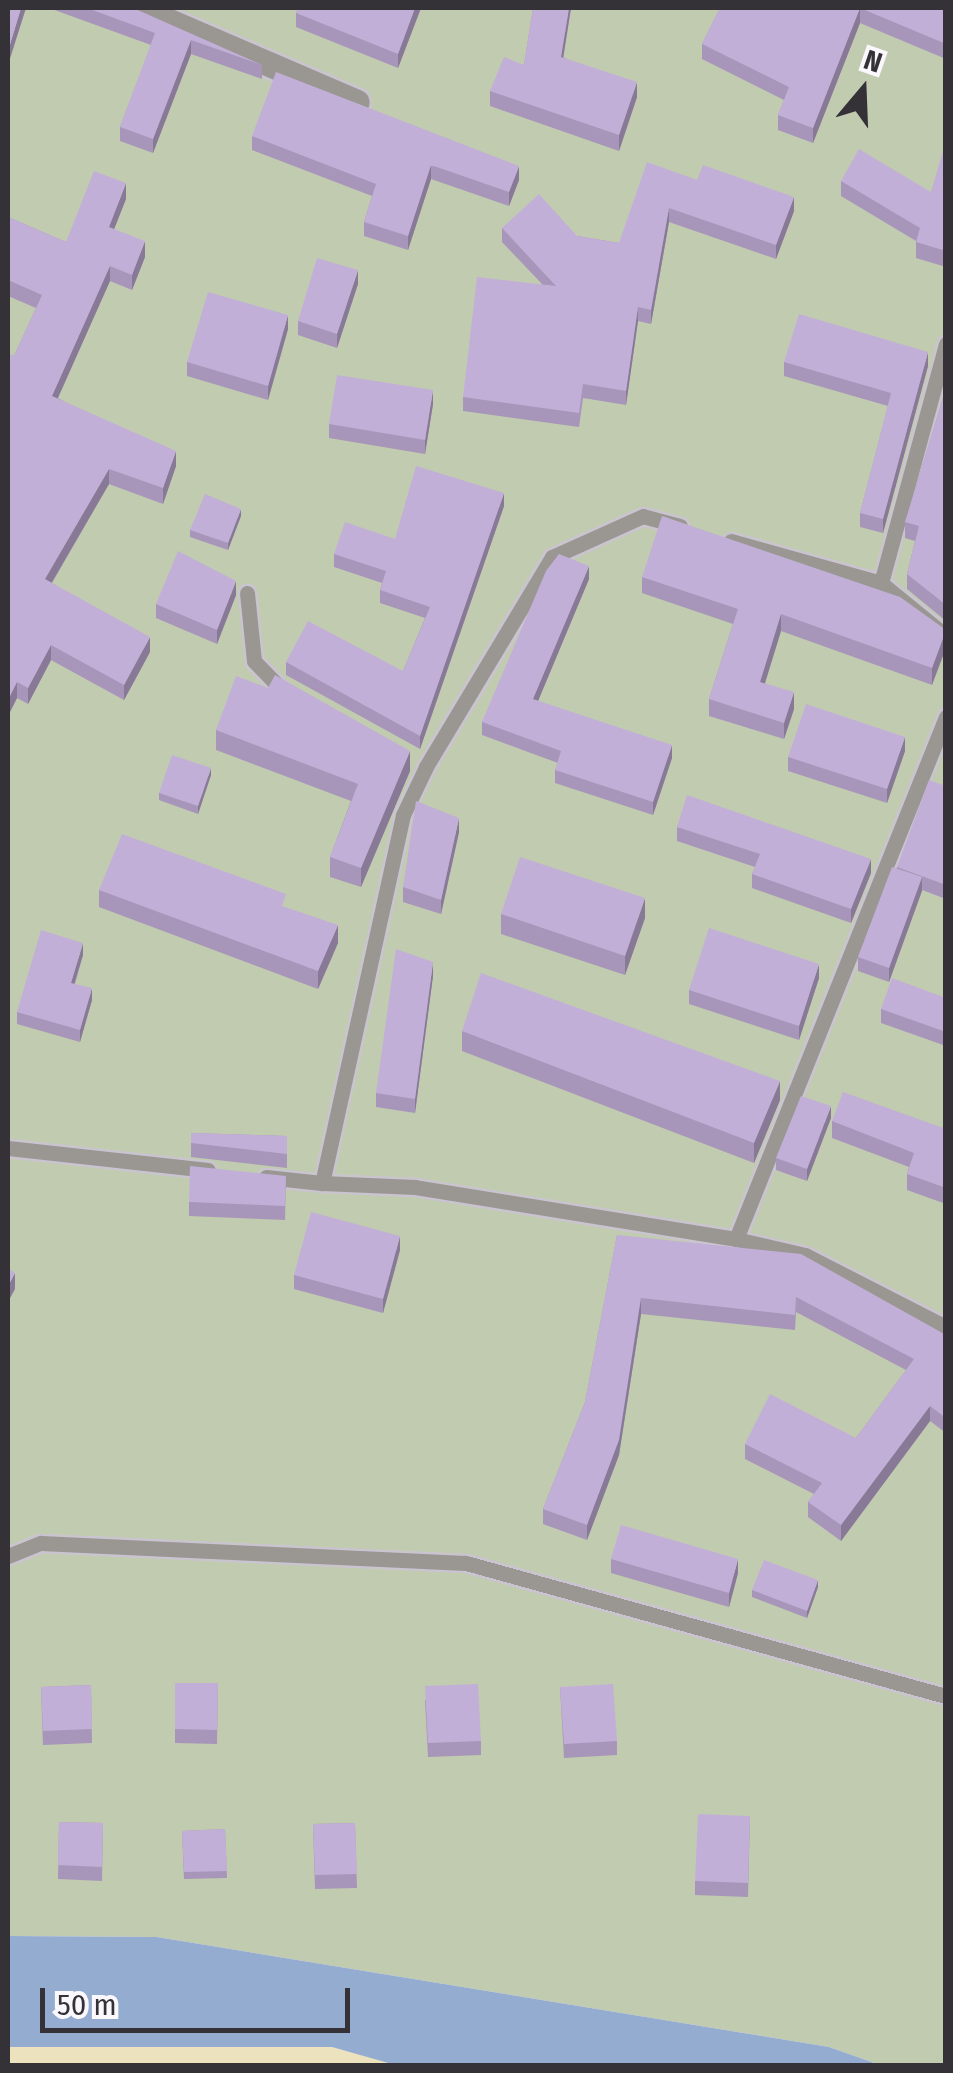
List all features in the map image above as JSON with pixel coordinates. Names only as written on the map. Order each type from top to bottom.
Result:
[{"type":"street","points":[[139,8],[356,102]]},
{"type":"lane","points":[[882,583],[946,344]]},
{"type":"lane","points":[[322,1183],[403,816],[426,766],[552,557],[643,516],[698,532]]},
{"type":"lane","points":[[716,537],[882,583],[946,636]]},
{"type":"lane","points":[[247,593],[254,661],[307,706]]},
{"type":"lane","points":[[736,1240],[946,717]]},
{"type":"lane","points":[[409,758],[426,766]]},
{"type":"lane","points":[[8,1148],[224,1172]]},
{"type":"lane","points":[[243,1174],[322,1183],[415,1187],[736,1240],[804,1255],[946,1327]]},
{"type":"lane","points":[[8,1556],[42,1543],[466,1563],[946,1696]]},
{"type":"green space","points":[[8,8],[945,8],[945,2065],[880,2065],[829,2047],[157,1937],[8,1936]]},
{"type":"sand","points":[[8,2047],[332,2047],[399,2065],[8,2066]]},
{"type":"water","points":[[8,1936],[157,1937],[829,2047],[880,2065],[399,2066],[332,2047],[8,2047]]},
{"type":"building","points":[[8,8],[21,8],[8,51]]},
{"type":"building","points":[[87,8],[133,8],[262,65],[191,40],[153,139],[120,127],[155,33]]},
{"type":"building","points":[[298,8],[415,8],[398,54],[296,13]]},
{"type":"building","points":[[533,8],[569,8],[561,57],[637,82],[619,135],[490,91],[504,57],[524,65]]},
{"type":"building","points":[[720,8],[860,8],[813,128],[778,115],[789,87],[702,44]]},
{"type":"building","points":[[860,8],[946,8],[946,44]]},
{"type":"building","points":[[276,72],[519,166],[509,192],[431,165],[408,236],[364,222],[376,184],[252,136]]},
{"type":"building","points":[[859,149],[931,192],[943,151],[946,152],[946,251],[916,242],[920,228],[841,181]]},
{"type":"building","points":[[647,162],[697,180],[703,165],[794,197],[776,245],[669,208],[651,310],[638,307],[626,391],[583,384],[579,413],[463,397],[477,277],[556,286],[502,228],[539,194],[577,236],[619,243]]},
{"type":"building","points":[[94,171],[126,183],[109,227],[145,241],[132,275],[110,266],[52,396],[176,451],[163,488],[109,469],[45,579],[150,637],[124,685],[51,645],[28,688],[17,682],[8,700],[8,354],[14,356],[42,295],[8,280],[8,217],[66,242]]},
{"type":"building","points":[[317,258],[358,270],[337,334],[298,321]]},
{"type":"building","points":[[208,292],[288,315],[268,386],[187,362]]},
{"type":"building","points":[[799,314],[928,352],[883,519],[860,513],[891,393],[784,362]]},
{"type":"building","points":[[337,375],[433,390],[425,440],[329,424]]},
{"type":"building","points":[[946,388],[946,605],[907,574],[919,526],[905,522]]},
{"type":"building","points":[[416,466],[504,493],[420,736],[286,662],[308,621],[403,671],[430,607],[380,590],[386,571],[334,554],[345,522],[395,539]]},
{"type":"building","points":[[205,494],[241,509],[228,543],[190,530]]},
{"type":"building","points":[[662,516],[900,597],[946,630],[932,668],[781,614],[760,682],[794,692],[784,723],[709,699],[738,609],[642,577]]},
{"type":"building","points":[[178,551],[236,581],[217,630],[156,604]]},
{"type":"building","points":[[559,554],[589,566],[533,699],[672,745],[653,802],[555,770],[561,751],[482,722],[546,571]]},
{"type":"building","points":[[275,675],[410,751],[361,868],[330,857],[358,784],[216,730],[236,676],[268,688]]},
{"type":"building","points":[[806,704],[905,737],[887,789],[788,757]]},
{"type":"building","points":[[172,755],[211,768],[198,806],[159,793]]},
{"type":"building","points":[[929,780],[946,786],[946,885],[897,867]]},
{"type":"building","points":[[687,795],[871,859],[851,909],[752,874],[760,854],[677,827]]},
{"type":"building","points":[[416,801],[459,818],[441,900],[403,887]]},
{"type":"building","points":[[122,834],[286,894],[282,906],[338,925],[318,971],[99,890]]},
{"type":"building","points":[[520,857],[645,898],[625,956],[501,914]]},
{"type":"building","points":[[892,867],[922,877],[889,968],[858,957]]},
{"type":"building","points":[[709,928],[819,964],[799,1026],[689,990]]},
{"type":"building","points":[[41,930],[83,943],[71,983],[92,988],[80,1030],[17,1012]]},
{"type":"building","points":[[396,949],[433,962],[415,1099],[376,1093]]},
{"type":"building","points":[[481,973],[780,1081],[754,1143],[462,1031]]},
{"type":"building","points":[[892,978],[946,998],[946,1032],[881,1009]]},
{"type":"building","points":[[843,1092],[946,1129],[946,1188],[907,1174],[914,1153],[832,1121]]},
{"type":"building","points":[[801,1096],[831,1106],[807,1169],[776,1158]]},
{"type":"building","points":[[191,1133],[287,1136],[287,1154],[191,1143]]},
{"type":"building","points":[[190,1166],[286,1176],[285,1206],[189,1202]]},
{"type":"building","points":[[311,1212],[400,1236],[383,1299],[294,1275]]},
{"type":"building","points":[[617,1235],[801,1254],[946,1335],[946,1418],[930,1406],[841,1525],[808,1502],[822,1483],[745,1444],[770,1394],[856,1438],[914,1359],[796,1297],[795,1315],[641,1298],[619,1440],[587,1525],[543,1509],[585,1402]]},
{"type":"building","points":[[8,1268],[15,1273],[8,1286]]},
{"type":"building","points":[[621,1525],[738,1559],[729,1593],[611,1559]]},
{"type":"building","points":[[764,1560],[818,1580],[807,1611],[752,1590]]},
{"type":"building","points":[[175,1683],[218,1683],[217,1730],[175,1729]]},
{"type":"building","points":[[478,1684],[481,1741],[428,1743],[425,1686]]},
{"type":"building","points":[[613,1684],[617,1741],[564,1744],[560,1687]]},
{"type":"building","points":[[91,1685],[92,1729],[43,1731],[41,1687]]},
{"type":"building","points":[[698,1814],[750,1816],[748,1883],[695,1881]]},
{"type":"building","points":[[59,1822],[103,1823],[102,1867],[58,1865]]},
{"type":"building","points":[[355,1823],[357,1874],[315,1875],[313,1824]]},
{"type":"building","points":[[225,1829],[227,1871],[184,1872],[182,1831]]}]
